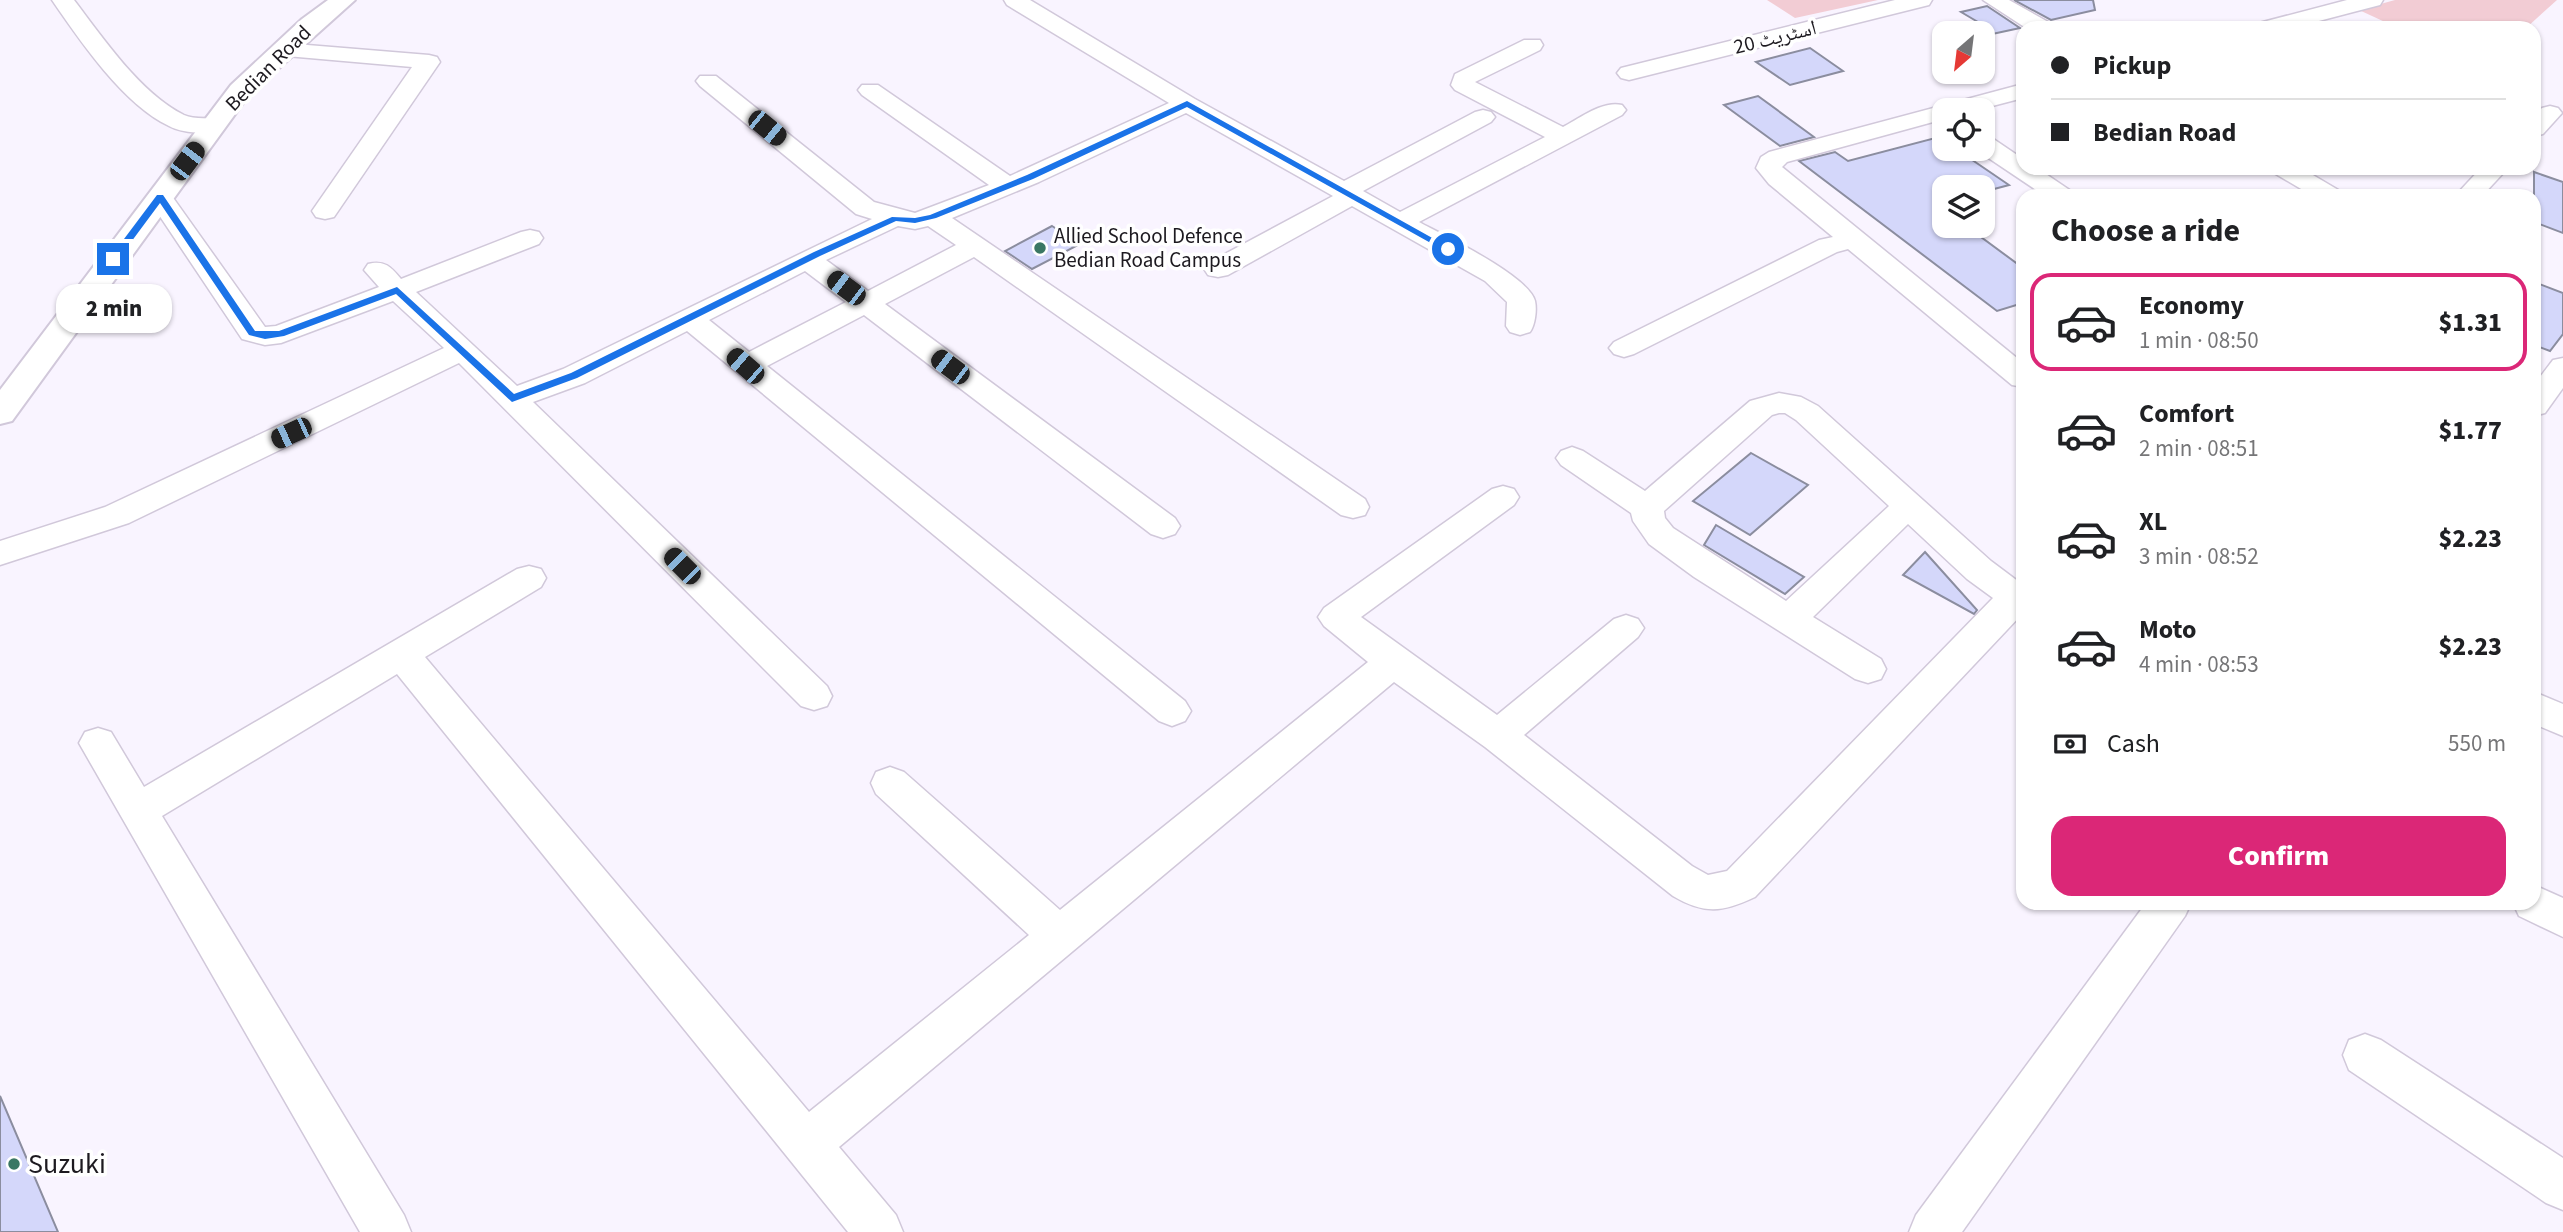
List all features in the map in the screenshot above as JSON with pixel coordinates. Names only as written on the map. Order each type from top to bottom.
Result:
[{"type":"main road","name":"Bedian Road","points":[[0,413],[240,90],[343,0]]},
{"type":"street","points":[[63,0],[125,78],[154,103],[179,123],[214,125]]},
{"type":"street","points":[[1015,0],[1187,104],[1495,275],[1521,300],[1520,326]]},
{"type":"street","name":"اسٹریٹ 20","points":[[1629,73],[1921,0]]},
{"type":"street","points":[[1994,0],[2030,21]]},
{"type":"street","points":[[2295,21],[2372,0]]},
{"type":"street","points":[[1532,45],[1468,76],[1463,79],[1463,85],[1563,136]]},
{"type":"street","points":[[283,50],[429,62],[325,211]]},
{"type":"street","points":[[708,81],[865,208],[895,219],[915,221],[1008,186],[1187,104]]},
{"type":"street","points":[[870,90],[1008,186]]},
{"type":"street","points":[[1995,99],[2016,93]]},
{"type":"street","points":[[1401,222],[1614,110]]},
{"type":"street","points":[[1932,116],[1770,162],[1771,173],[2016,371]]},
{"type":"street","points":[[1218,269],[1405,159],[1483,117]]},
{"type":"street","points":[[1995,151],[2016,165]]},
{"type":"street","points":[[2031,175],[2052,189]]},
{"type":"street","points":[[2295,175],[2319,189]]},
{"type":"street","points":[[2475,189],[2488,175]]},
{"type":"street","points":[[160,197],[252,333],[265,336],[290,331],[388,280],[530,238]]},
{"type":"street","points":[[933,216],[1353,507]]},
{"type":"street","points":[[512,398],[574,376],[807,259],[895,219]]},
{"type":"street","points":[[1624,348],[1828,246],[1852,240]]},
{"type":"street","points":[[745,366],[975,246]]},
{"type":"street","points":[[807,259],[1163,526]]},
{"type":"street","points":[[388,280],[464,350],[814,696]]},
{"type":"street","points":[[689,318],[1172,711]]},
{"type":"street","points":[[0,553],[117,515],[464,350]]},
{"type":"street","points":[[2547,400],[2563,367]]},
{"type":"street","points":[[1647,508],[1761,408],[1779,402],[1790,403],[1807,413],[1910,510],[1979,570],[2016,596]]},
{"type":"street","points":[[1572,458],[1647,508],[1649,521],[1661,536],[1868,669]]},
{"type":"street","points":[[1503,497],[1336,617],[1393,662],[1499,736],[1678,878],[1710,895],[1741,884],[2016,601]]},
{"type":"street","points":[[1788,620],[1897,515],[1910,510]]},
{"type":"street","points":[[138,810],[530,578]]},
{"type":"street","points":[[1499,736],[1626,628]]},
{"type":"street","points":[[401,653],[880,1232]]},
{"type":"street","points":[[806,1144],[1058,934],[1393,662]]},
{"type":"street","points":[[2541,710],[2563,721]]},
{"type":"street","points":[[98,743],[387,1232]]},
{"type":"street","points":[[890,783],[1058,934]]},
{"type":"street","points":[[2541,907],[2563,919]]},
{"type":"street","points":[[1933,1232],[2165,910]]},
{"type":"street","points":[[2365,1055],[2563,1186]]},
{"type":"shaded area","points":[[1767,0],[1878,0],[1795,18]]},
{"type":"shaded area","points":[[2395,0],[2557,0],[2534,21],[2383,21],[2359,10]]},
{"type":"building","points":[[2014,0],[2093,0],[2095,10],[2051,20]]},
{"type":"building","points":[[1987,6],[2016,25],[2016,29],[1995,33],[1995,21],[1976,21],[1961,12]]},
{"type":"building","points":[[1810,48],[1843,71],[1790,85],[1756,62]]},
{"type":"building","points":[[1758,96],[1814,137],[1780,146],[1724,105]]},
{"type":"building","points":[[1932,139],[1932,161],[1974,161],[1994,175],[1932,175],[1932,238],[1982,238],[2016,263],[2016,305],[1997,311],[1799,161],[1835,152],[1848,161]]},
{"type":"building","points":[[2541,174],[2563,182],[2563,233],[2541,225],[2541,189],[2534,189],[2534,175]]},
{"type":"building","points":[[1995,175],[2009,185],[1995,189]]},
{"type":"building","name":"Allied School Defence Bedian Road Campus","points":[[1052,226],[1080,244],[1032,269],[1005,251]]},
{"type":"building","points":[[2541,285],[2563,293],[2563,334],[2550,351],[2541,348]]},
{"type":"building","points":[[1751,453],[1808,485],[1750,535],[1693,501]]},
{"type":"building","points":[[1716,525],[1804,577],[1785,594],[1704,545]]},
{"type":"building","points":[[1925,552],[1977,610],[1974,614],[1903,575]]},
{"type":"building","name":"Suzuki","points":[[0,1096],[58,1232],[0,1232]]},
{"type":"place","name":"Allied School Defence Bedian Road Campus","points":[[1040,248]]},
{"type":"place","name":"Suzuki","points":[[14,1164]]},
{"type":"route","points":[[113,259],[160,197],[252,333],[265,336],[281,334],[397,290],[464,350],[512,398],[574,376],[817,254],[895,219],[915,221],[933,216],[1030,177],[1187,104],[1448,249]]}]
